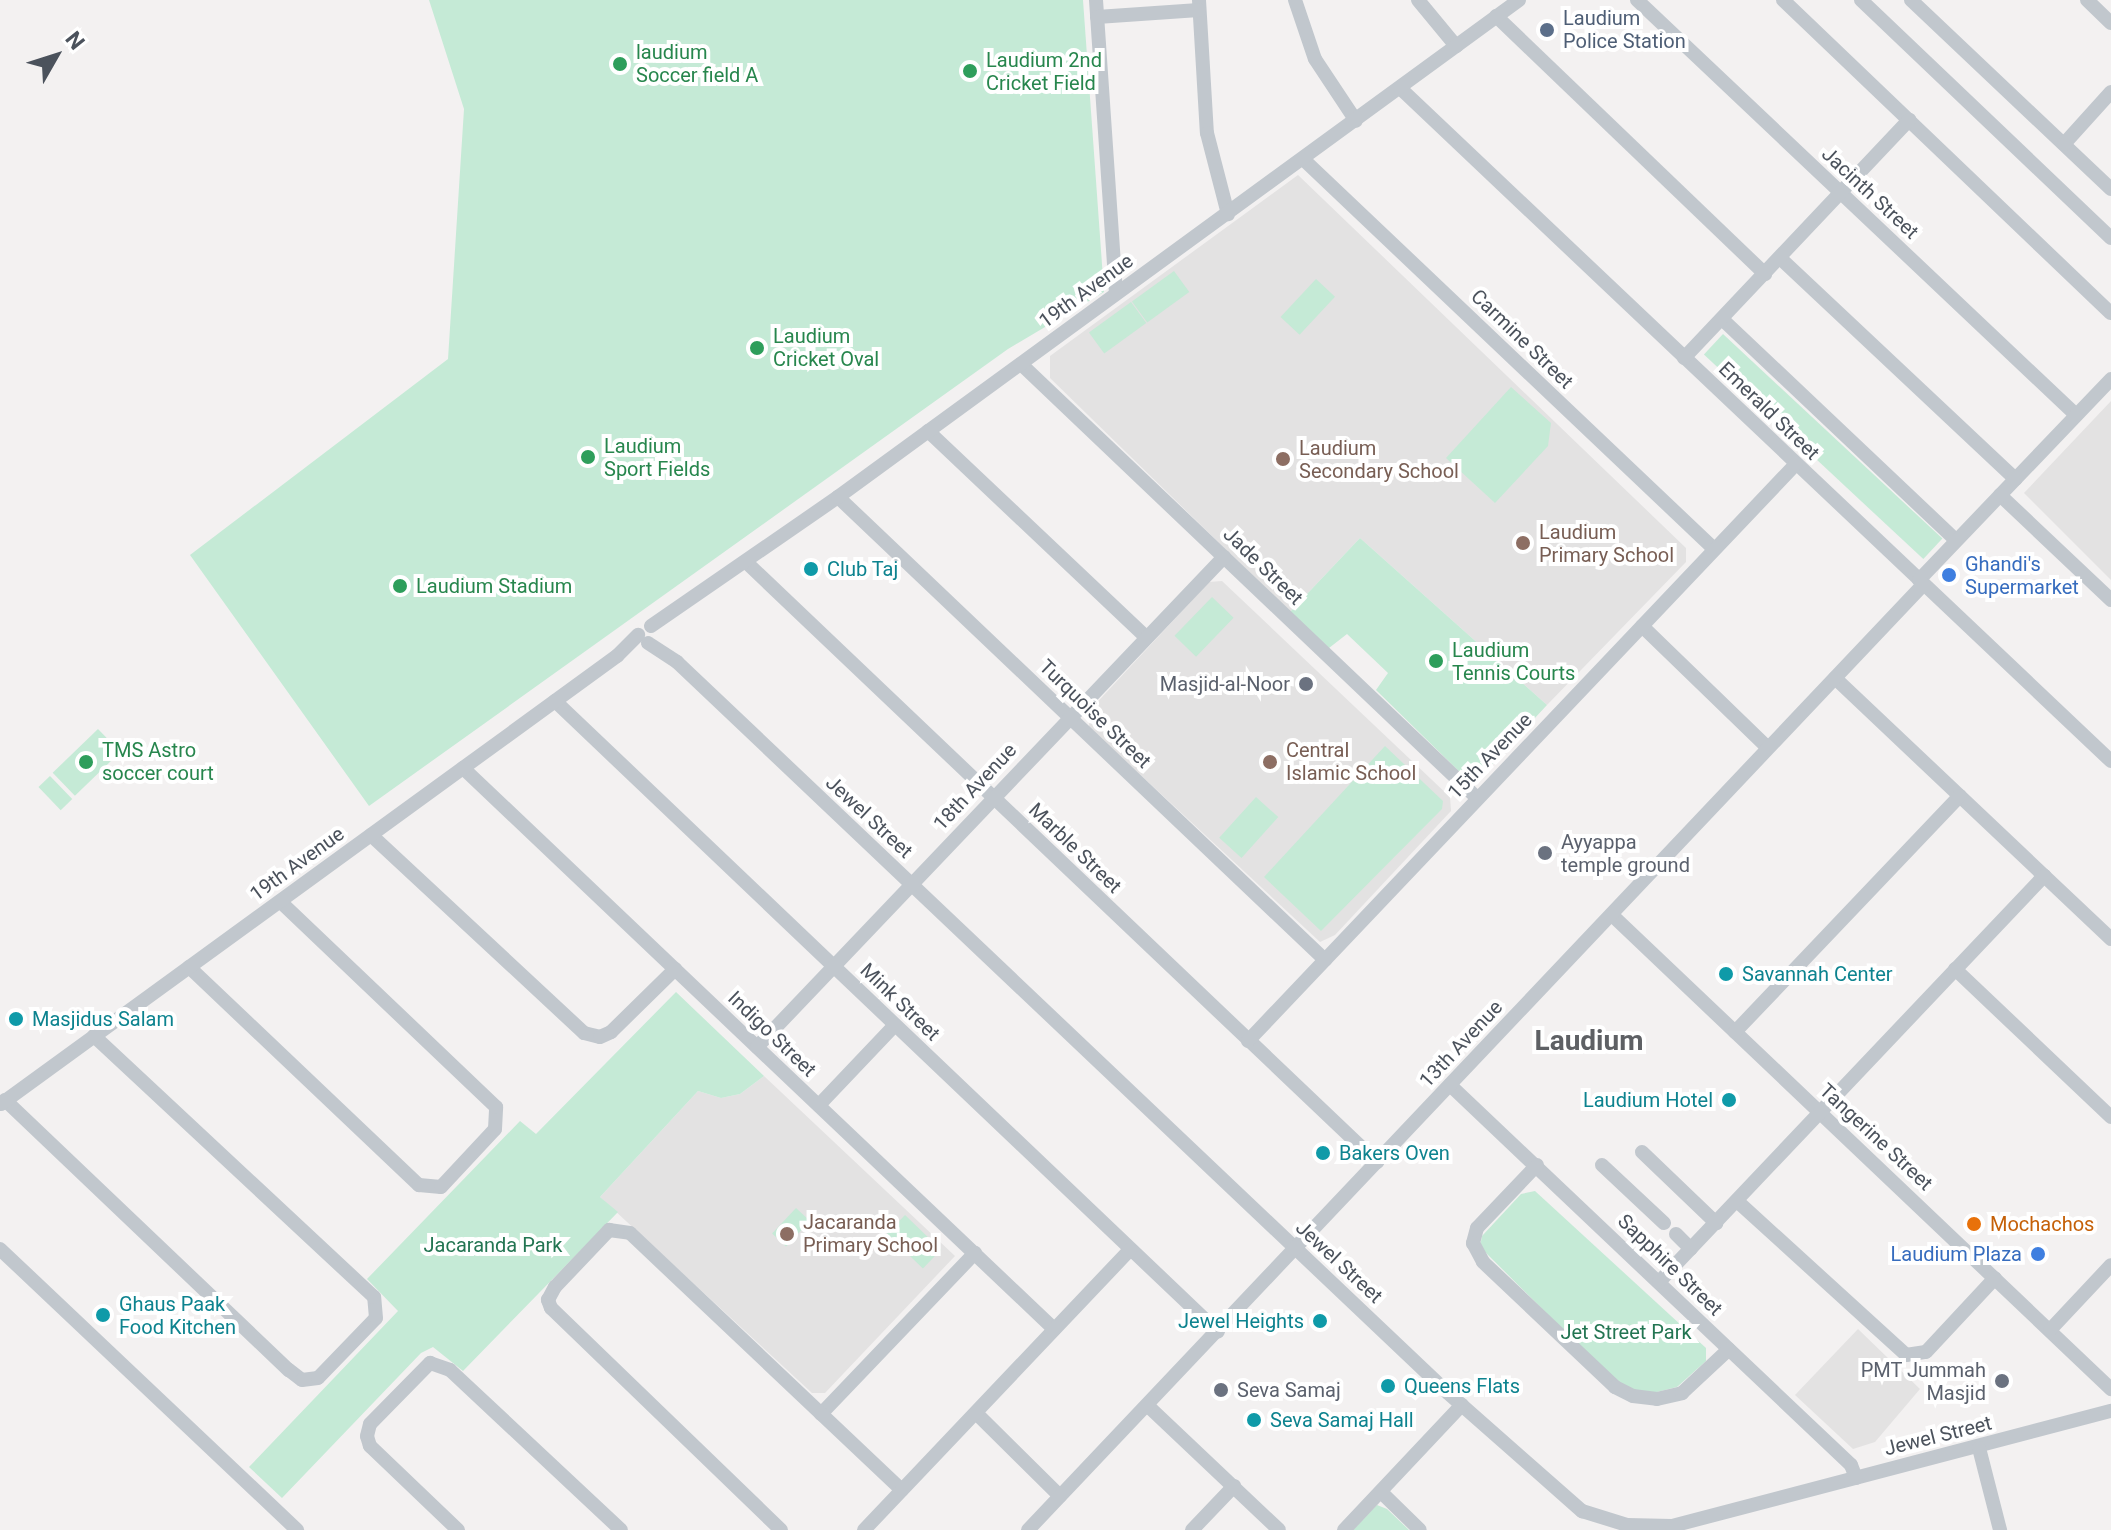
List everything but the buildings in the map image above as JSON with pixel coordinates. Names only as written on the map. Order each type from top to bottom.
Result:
[{"type":"street","points":[[1096,0],[1116,293]]},
{"type":"street","points":[[1295,0],[1315,59],[1356,121]]},
{"type":"street","points":[[1418,0],[1456,46]]},
{"type":"street","name":"19th Avenue","points":[[3,1102],[101,1037],[189,967],[617,656],[649,636],[676,613],[1519,0]]},
{"type":"street","name":"Jacinth Street","points":[[1637,0],[2076,415]]},
{"type":"street","points":[[1783,0],[2111,313]]},
{"type":"street","points":[[1861,0],[2111,238]]},
{"type":"street","points":[[1911,0],[2111,189]]},
{"type":"street","points":[[2087,0],[2111,23]]},
{"type":"street","points":[[1097,17],[1199,5],[1207,133],[1228,214]]},
{"type":"street","points":[[1496,16],[1765,274]]},
{"type":"street","name":"Emerald Street","points":[[1400,88],[2111,761]]},
{"type":"street","points":[[2064,144],[2111,92]]},
{"type":"street","points":[[1684,358],[1909,120]]},
{"type":"street","name":"Carmine Street","points":[[1303,159],[1713,548]]},
{"type":"street","points":[[1780,258],[2015,479]]},
{"type":"street","points":[[1722,319],[1956,540]]},
{"type":"street","name":"Jade Street","points":[[1021,364],[1477,798]]},
{"type":"street","name":"13th Avenue","points":[[1028,1530],[1613,916],[1767,747],[1835,678],[1956,540],[2111,379]]},
{"type":"street","points":[[928,431],[1145,636]]},
{"type":"street","name":"15th Avenue","points":[[1248,1041],[1796,464]]},
{"type":"street","points":[[2000,495],[2111,600]]},
{"type":"street","name":"Turquoise Street","points":[[838,497],[1325,960]]},
{"type":"street","name":"18th Avenue","points":[[757,1047],[1145,636],[1224,557]]},
{"type":"street","name":"Marble Street","points":[[746,562],[1377,1162]]},
{"type":"street","points":[[1642,626],[1767,747]]},
{"type":"street","name":"Jewel Street","points":[[649,636],[1571,1505],[1627,1525],[1672,1526],[2111,1411]]},
{"type":"street","points":[[1835,678],[2111,939]]},
{"type":"street","name":"Mink Street","points":[[555,701],[1218,1332]]},
{"type":"street","name":"Indigo Street","points":[[463,768],[1054,1329]]},
{"type":"street","points":[[1735,1032],[1960,796]]},
{"type":"street","points":[[371,835],[584,1033],[600,1037],[611,1032],[675,969]]},
{"type":"street","points":[[1659,1282],[2044,876]]},
{"type":"street","points":[[189,967],[413,1180],[425,1188],[441,1187],[495,1129],[496,1107],[280,901]]},
{"type":"street","name":"Tangerine Street","points":[[1613,916],[2111,1389]]},
{"type":"street","points":[[1955,969],[2111,1117]]},
{"type":"street","points":[[819,1105],[895,1025]]},
{"type":"street","points":[[3,1102],[295,1376],[318,1378],[376,1318],[374,1297],[101,1037]]},
{"type":"street","name":"Sapphire Street","points":[[1450,1085],[1851,1465],[1856,1478]]},
{"type":"street","points":[[1642,1152],[1716,1223]]},
{"type":"street","points":[[1537,1165],[1477,1228],[1473,1243],[1483,1262],[1615,1387],[1633,1396],[1657,1399],[1682,1393],[1729,1349]]},
{"type":"street","points":[[1602,1165],[1664,1223]]},
{"type":"street","points":[[1737,1201],[1906,1355],[1926,1352],[1995,1278]]},
{"type":"street","points":[[781,1530],[551,1308],[548,1300],[555,1287],[606,1232],[618,1228],[630,1233],[902,1490]]},
{"type":"street","points":[[1676,1234],[1691,1249]]},
{"type":"street","points":[[0,1249],[297,1530]]},
{"type":"street","points":[[864,1530],[1130,1250]]},
{"type":"street","points":[[821,1414],[975,1253]]},
{"type":"street","points":[[2050,1330],[2111,1265]]},
{"type":"street","points":[[458,1530],[370,1446],[370,1424],[426,1365],[438,1363],[621,1530]]},
{"type":"street","points":[[1344,1530],[1462,1405]]},
{"type":"street","points":[[1148,1406],[1279,1530]]},
{"type":"street","points":[[976,1413],[1060,1496]]},
{"type":"street","points":[[1979,1448],[2000,1530]]},
{"type":"street","points":[[1192,1530],[1234,1486]]},
{"type":"street","points":[[1381,1492],[1420,1530]]},
{"type":"shaded area","name":"Laudium Secondary School","points":[[1298,175],[1686,548],[1686,562],[1547,705],[1360,538],[1290,612],[1050,378],[1050,356]]},
{"type":"shaded area","points":[[2111,401],[2111,580],[2024,493]]},
{"type":"shaded area","name":"Central Islamic School","points":[[1222,581],[1450,797],[1451,811],[1335,935],[1320,942],[1089,727],[1090,710],[1209,582]]},
{"type":"shaded area","name":"Jacaranda Primary School","points":[[764,1076],[955,1256],[825,1393],[812,1393],[600,1197],[698,1091],[721,1098],[740,1094]]},
{"type":"shaded area","points":[[1858,1329],[1920,1389],[1875,1442],[1853,1449],[1795,1395]]},
{"type":"green space","name":"Laudium Sport Fields","points":[[429,0],[1083,0],[1104,292],[1008,349],[369,806],[190,555],[448,359],[464,109]]},
{"type":"green space","points":[[1174,271],[1189,292],[1147,323],[1132,302]]},
{"type":"green space","points":[[1316,279],[1335,297],[1300,335],[1281,317]]},
{"type":"green space","points":[[1131,302],[1146,323],[1104,354],[1089,333]]},
{"type":"green space","points":[[1723,334],[1942,539],[1923,559],[1704,354]]},
{"type":"green space","points":[[1511,387],[1551,423],[1548,446],[1495,503],[1446,458]]},
{"type":"green space","name":"Laudium Tennis Courts","points":[[1360,538],[1547,705],[1473,785],[1376,690],[1388,673],[1347,634],[1329,648],[1290,612]]},
{"type":"green space","points":[[1212,597],[1234,618],[1196,657],[1174,636]]},
{"type":"green space","name":"TMS Astro soccer court","points":[[98,729],[120,752],[75,796],[53,773]]},
{"type":"green space","points":[[1385,746],[1443,801],[1442,809],[1321,931],[1264,877]]},
{"type":"green space","points":[[50,776],[72,799],[61,810],[38,787]]},
{"type":"green space","points":[[1256,797],[1278,817],[1241,858],[1219,838]]},
{"type":"green space","name":"Jacaranda Park","points":[[676,992],[764,1076],[740,1094],[721,1098],[698,1091],[600,1197],[618,1212],[463,1371],[433,1347],[421,1353],[282,1498],[249,1467],[398,1311],[367,1279],[520,1121],[536,1134]]},
{"type":"green space","name":"Jet Street Park","points":[[1535,1191],[1706,1348],[1706,1361],[1677,1387],[1649,1394],[1620,1386],[1480,1247],[1482,1236],[1521,1194]]},
{"type":"green space","points":[[796,1208],[810,1221],[786,1247],[772,1234]]},
{"type":"green space","points":[[905,1215],[941,1250],[923,1268],[887,1234]]},
{"type":"green space","points":[[1377,1505],[1387,1509],[1409,1530],[1353,1530]]},
{"type":"place","name":"Laudium Police Station","points":[[1547,30]]},
{"type":"place","name":"laudium Soccer field A","points":[[620,64]]},
{"type":"place","name":"Laudium 2nd Cricket Field","points":[[970,71]]},
{"type":"place","name":"Laudium Cricket Oval","points":[[757,348]]},
{"type":"place","name":"Laudium Sport Fields","points":[[588,457]]},
{"type":"place","name":"Laudium Secondary School","points":[[1283,459]]},
{"type":"place","name":"Laudium Primary School","points":[[1523,543]]},
{"type":"place","name":"Club Taj","points":[[811,569]]},
{"type":"place","name":"Ghandi's Supermarket","points":[[1949,575]]},
{"type":"place","name":"Laudium Stadium","points":[[400,586]]},
{"type":"place","name":"Laudium Tennis Courts","points":[[1436,661]]},
{"type":"place","name":"Masjid-al-Noor","points":[[1306,684]]},
{"type":"place","name":"TMS Astro soccer court","points":[[86,762]]},
{"type":"place","name":"Central Islamic School","points":[[1270,762]]},
{"type":"place","name":"Ayyappa temple ground","points":[[1545,853]]},
{"type":"place","name":"Savannah Center","points":[[1726,974]]},
{"type":"place","name":"Masjidus Salam","points":[[16,1019]]},
{"type":"place","name":"Laudium Hotel","points":[[1729,1100]]},
{"type":"place","name":"Bakers Oven","points":[[1323,1153]]},
{"type":"place","name":"Mochachos","points":[[1974,1224]]},
{"type":"place","name":"Jacaranda Primary School","points":[[787,1234]]},
{"type":"place","name":"Laudium Plaza","points":[[2038,1254]]},
{"type":"place","name":"Ghaus Paak Food Kitchen","points":[[103,1315]]},
{"type":"place","name":"Jewel Heights","points":[[1320,1321]]},
{"type":"place","name":"PMT Jummah Masjid","points":[[2002,1381]]},
{"type":"place","name":"Queens Flats","points":[[1388,1386]]},
{"type":"place","name":"Seva Samaj","points":[[1221,1390]]},
{"type":"place","name":"Seva Samaj Hall","points":[[1254,1420]]},
{"type":"district","name":"Laudium","points":[[1589,1041]]}]
